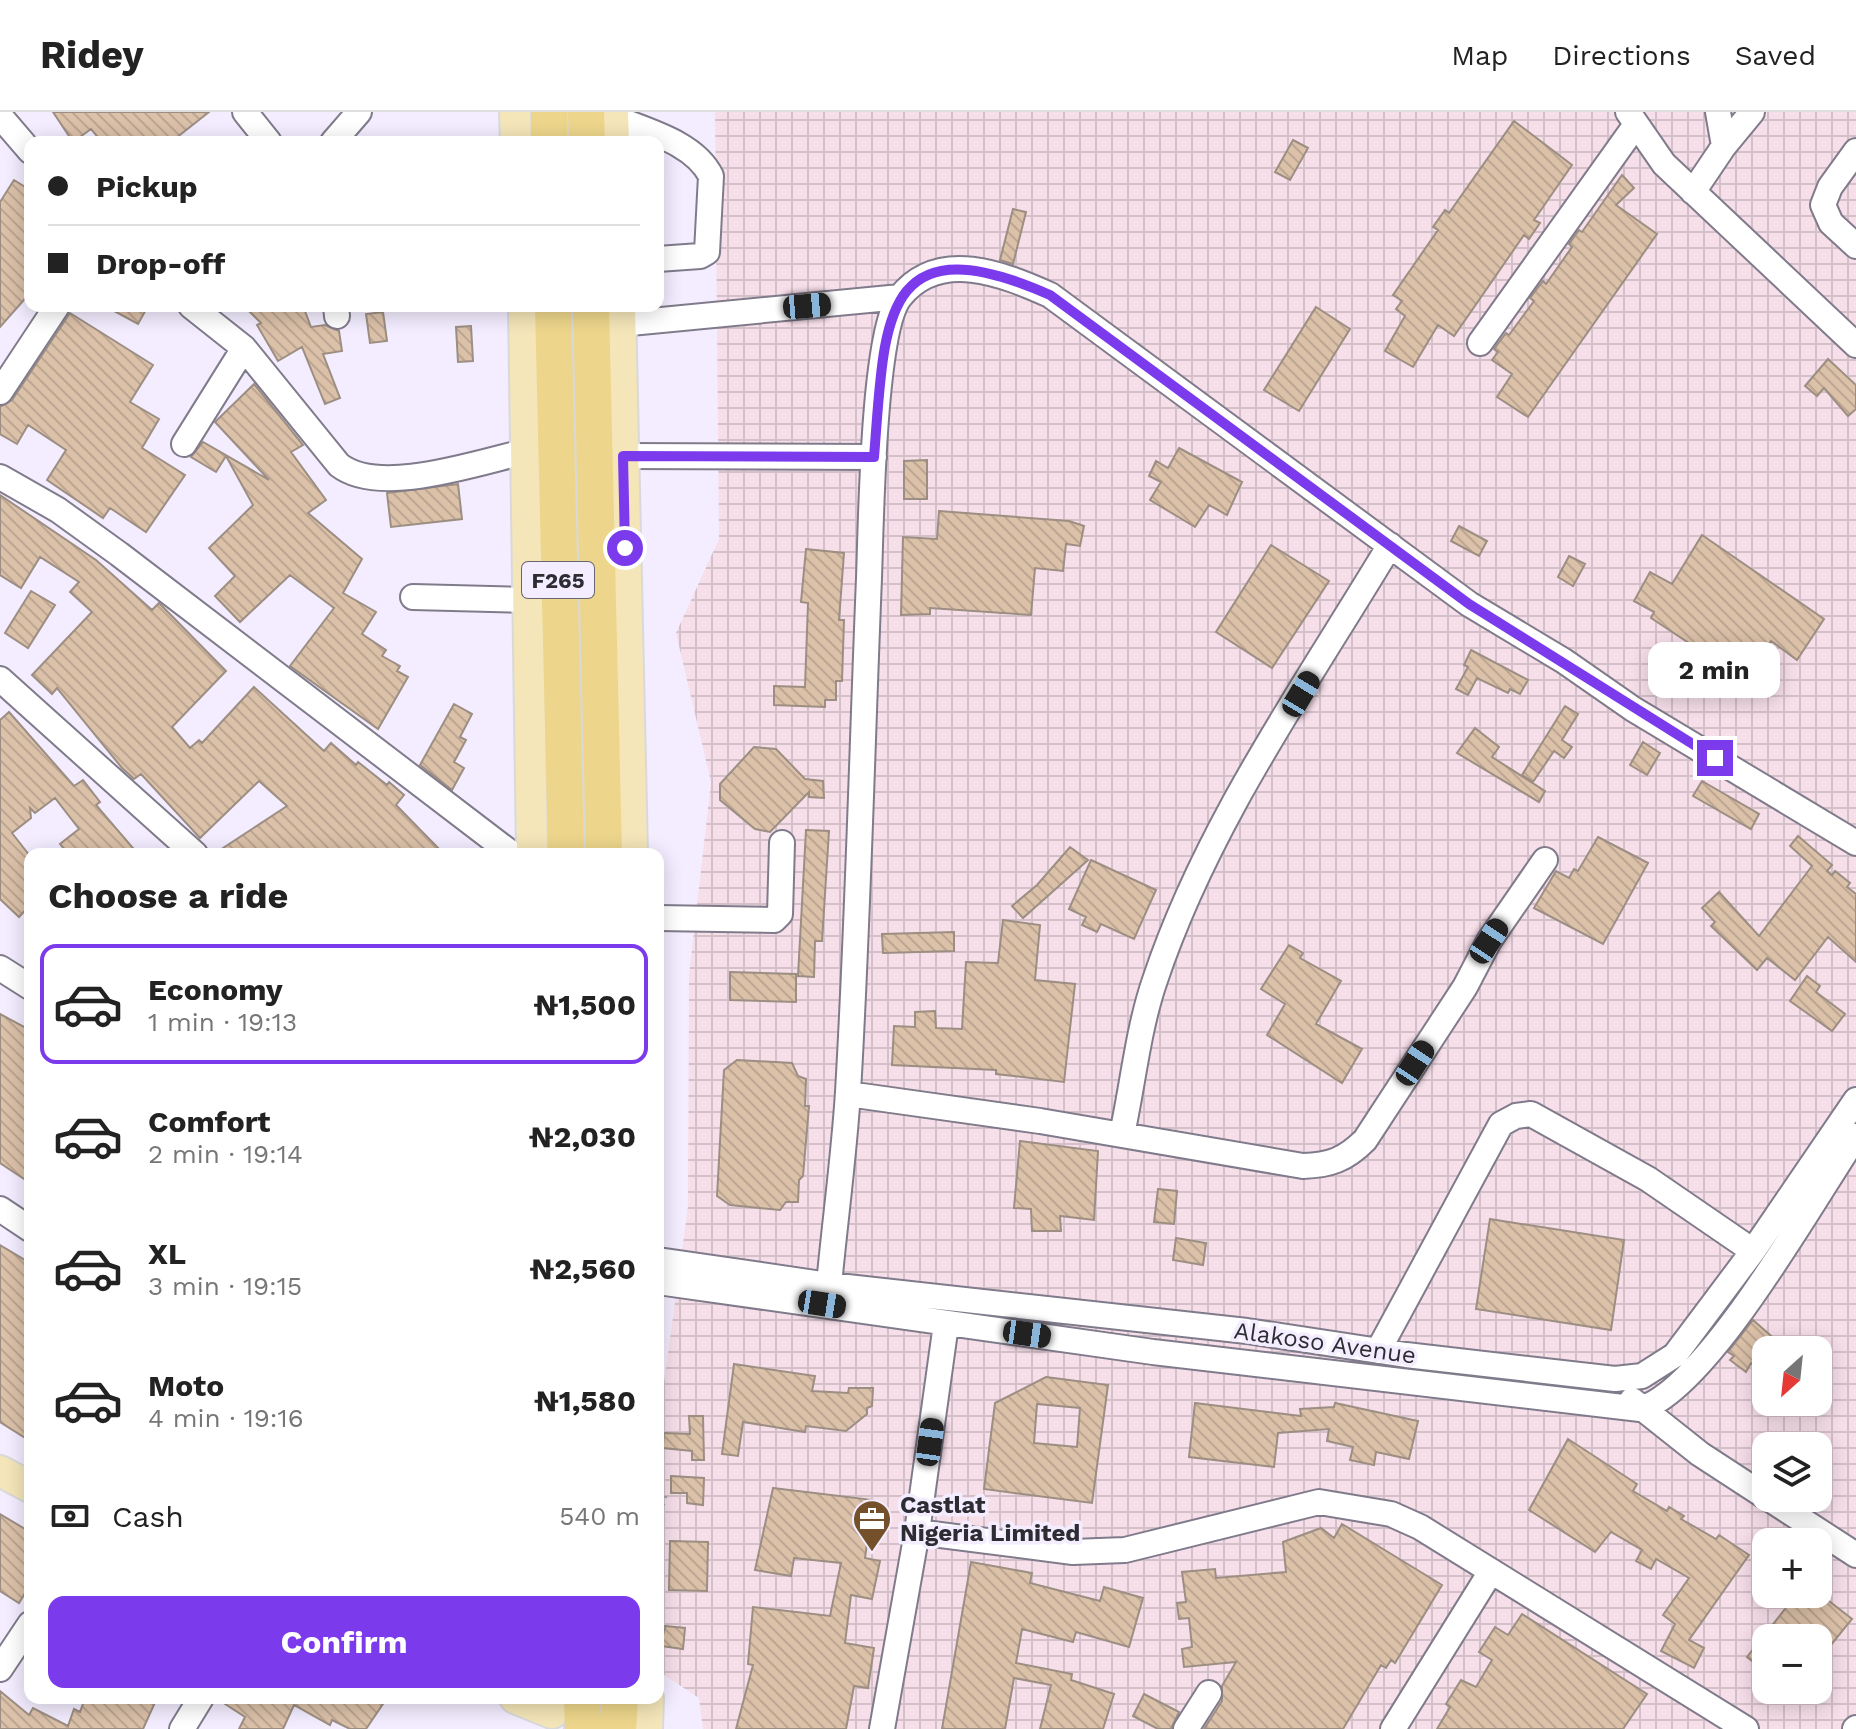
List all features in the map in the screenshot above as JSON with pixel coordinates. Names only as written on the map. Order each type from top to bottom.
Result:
[{"type":"highway","points":[[549,112],[549,136]]},
{"type":"highway","points":[[592,136],[606,121]]},
{"type":"highway","name":"F265","points":[[553,312],[566,848]]},
{"type":"highway","name":"F265","points":[[604,848],[610,312]]},
{"type":"highway","points":[[618,1729],[620,1704]]},
{"type":"main road","points":[[515,112],[516,136]]},
{"type":"main road","points":[[524,312],[532,848]]},
{"type":"main road","points":[[610,312],[623,456],[632,848]]},
{"type":"main road","points":[[0,1471],[24,1484]]},
{"type":"main road","points":[[535,1704],[564,1713]]},
{"type":"main road","points":[[647,1729],[648,1704]]},
{"type":"street","points":[[245,112],[264,136]]},
{"type":"street","points":[[338,136],[359,112]]},
{"type":"street","points":[[1718,112],[1724,146]]},
{"type":"street","points":[[1693,192],[1752,112]]},
{"type":"street","points":[[0,116],[24,144]]},
{"type":"street","points":[[1480,343],[1631,119],[1664,164],[1856,345]]},
{"type":"street","points":[[606,121],[648,136]]},
{"type":"street","points":[[664,142],[688,150],[705,165],[711,176],[711,245],[700,256],[664,259]]},
{"type":"street","points":[[1856,151],[1830,187],[1823,205],[1831,223],[1856,246]]},
{"type":"street","points":[[829,1285],[848,1094],[874,457],[885,346],[889,320],[900,297],[921,279],[944,267],[1019,281],[1050,295],[1469,604],[1564,661],[1633,709],[1856,843]]},
{"type":"street","points":[[664,309],[900,297]]},
{"type":"street","points":[[0,392],[53,312]]},
{"type":"street","points":[[199,312],[244,348],[339,465],[357,477],[380,480],[423,474],[528,451]]},
{"type":"street","points":[[184,444],[244,348]]},
{"type":"street","points":[[623,456],[874,457]]},
{"type":"street","points":[[0,477],[58,510],[119,554],[504,848]]},
{"type":"street","points":[[1122,1134],[1153,984],[1183,905],[1208,851],[1390,545]]},
{"type":"street","points":[[413,597],[530,600]]},
{"type":"street","points":[[0,679],[188,848]]},
{"type":"street","points":[[664,918],[774,920],[780,914],[782,843]]},
{"type":"street","points":[[848,1094],[1122,1134],[1303,1166],[1328,1166],[1348,1156],[1365,1140],[1465,987],[1489,941],[1545,860]]},
{"type":"street","points":[[0,968],[24,983]]},
{"type":"street","name":"Alakoso Avenue","points":[[664,1283],[1153,1352],[1640,1409],[1652,1405],[1683,1383],[1708,1355],[1779,1256],[1849,1139],[1856,1100]]},
{"type":"street","points":[[1378,1351],[1501,1124],[1516,1116],[1531,1114],[1648,1179],[1753,1251]]},
{"type":"street","name":"Alakoso Avenue","points":[[664,1261],[829,1285],[1247,1331],[1378,1351],[1615,1379],[1642,1376],[1675,1355],[1753,1251],[1849,1139]]},
{"type":"street","points":[[0,1209],[24,1225]]},
{"type":"street","points":[[882,1729],[917,1532],[946,1324]]},
{"type":"street","points":[[1615,1379],[1640,1409],[1752,1487]]},
{"type":"street","points":[[917,1532],[1073,1552],[1125,1550],[1319,1502],[1391,1514],[1420,1527],[1746,1729]]},
{"type":"street","points":[[1790,1512],[1856,1555]]},
{"type":"street","points":[[1393,1729],[1490,1573]]},
{"type":"street","points":[[0,1669],[24,1633]]},
{"type":"street","points":[[1186,1729],[1209,1693]]},
{"type":"street","points":[[182,1729],[197,1704]]},
{"type":"shaded area","points":[[715,112],[1856,112],[1856,1729],[703,1729],[699,1698],[664,1675],[664,1383],[688,1206],[689,975],[711,782],[676,633],[719,539]]},
{"type":"building","points":[[53,112],[209,112],[179,136],[97,136],[91,129],[81,136],[69,136]]},
{"type":"building","points":[[1514,121],[1572,165],[1534,220],[1540,223],[1529,239],[1524,235],[1454,336],[1438,325],[1413,367],[1385,351],[1405,316],[1396,309],[1402,301],[1393,295],[1438,230],[1433,227],[1445,210],[1449,213]]},
{"type":"building","points":[[1293,140],[1308,148],[1290,180],[1275,172]]},
{"type":"building","points":[[1622,175],[1634,188],[1616,205],[1657,234],[1528,417],[1497,397],[1512,374],[1492,360],[1498,352],[1494,349],[1506,333],[1509,335],[1534,301],[1530,298],[1543,281],[1546,284],[1572,247],[1569,244],[1579,230],[1582,232]]},
{"type":"building","points":[[14,180],[24,186],[24,300],[0,327],[0,202]]},
{"type":"building","points":[[1013,209],[1026,212],[1013,264],[1000,260]]},
{"type":"building","points":[[1316,307],[1350,329],[1299,411],[1264,390]]},
{"type":"building","points":[[116,312],[145,312],[138,324]]},
{"type":"building","points":[[250,312],[305,312],[311,327],[325,325],[339,331],[342,351],[323,354],[340,398],[325,404],[302,347],[278,361],[257,325],[261,323]]},
{"type":"building","points":[[383,312],[387,341],[370,343],[366,314]]},
{"type":"building","points":[[70,313],[153,365],[130,402],[159,419],[142,448],[185,475],[146,532],[110,508],[103,518],[47,480],[66,450],[28,425],[17,444],[0,434],[0,407],[12,400]]},
{"type":"building","points":[[471,326],[473,361],[458,362],[456,327]]},
{"type":"building","points":[[1828,359],[1856,385],[1856,409],[1848,416],[1824,388],[1817,396],[1805,386]]},
{"type":"building","points":[[254,384],[303,445],[291,452],[326,500],[308,513],[362,559],[343,593],[376,612],[362,634],[386,650],[382,656],[400,666],[397,671],[408,677],[378,729],[290,666],[334,608],[290,575],[240,622],[215,596],[235,576],[209,548],[253,505],[226,456],[216,472],[191,457],[203,442],[269,480],[215,422]]},
{"type":"building","points":[[1179,448],[1242,482],[1227,515],[1209,505],[1195,527],[1150,500],[1161,482],[1149,476],[1156,461],[1168,468]]},
{"type":"building","points":[[927,460],[927,499],[904,499],[904,461]]},
{"type":"building","points":[[458,484],[462,519],[391,527],[387,493]]},
{"type":"building","points":[[0,495],[96,560],[152,610],[159,603],[226,671],[172,727],[190,748],[199,740],[202,743],[254,687],[324,751],[331,743],[356,765],[358,762],[404,795],[396,805],[438,848],[223,848],[287,806],[259,781],[200,838],[141,774],[134,779],[122,768],[57,688],[52,694],[32,675],[92,612],[70,592],[79,582],[40,557],[21,588],[0,575]]},
{"type":"building","points":[[939,511],[1069,521],[1084,526],[1080,546],[1066,544],[1063,571],[1035,568],[1031,615],[930,608],[930,614],[901,615],[903,537],[937,539]]},
{"type":"building","points":[[1459,526],[1487,541],[1479,556],[1451,541]]},
{"type":"building","points":[[1702,535],[1824,619],[1797,660],[1771,641],[1745,680],[1651,618],[1654,612],[1634,601],[1650,572],[1672,584]]},
{"type":"building","points":[[1271,545],[1329,581],[1272,668],[1216,632]]},
{"type":"building","points":[[806,549],[844,553],[839,620],[844,620],[842,681],[836,681],[836,700],[825,700],[825,707],[774,705],[774,686],[805,687],[808,603],[801,602]]},
{"type":"building","points":[[1569,556],[1585,564],[1573,586],[1558,577]]},
{"type":"building","points":[[31,591],[55,605],[28,648],[5,633]]},
{"type":"building","points":[[1471,650],[1528,680],[1520,694],[1510,689],[1508,693],[1477,678],[1468,695],[1456,689],[1468,667],[1464,665]]},
{"type":"building","points":[[454,704],[472,714],[460,737],[466,740],[454,762],[464,768],[452,790],[420,765]]},
{"type":"building","points":[[1565,706],[1578,714],[1562,740],[1572,747],[1564,758],[1554,751],[1533,782],[1522,775]]},
{"type":"building","points":[[9,712],[74,786],[83,780],[100,802],[96,805],[133,848],[63,848],[60,844],[79,829],[55,798],[35,813],[30,808],[31,818],[12,833],[24,848],[24,912],[19,917],[0,899],[0,720]]},
{"type":"building","points":[[1475,728],[1499,747],[1492,757],[1545,791],[1539,802],[1457,753]]},
{"type":"building","points":[[1643,742],[1660,753],[1647,775],[1630,765]]},
{"type":"building","points":[[754,747],[776,749],[805,779],[823,781],[824,798],[809,797],[809,792],[770,832],[755,829],[720,800],[720,784]]},
{"type":"building","points":[[1702,781],[1759,814],[1751,829],[1693,796]]},
{"type":"building","points":[[806,830],[829,831],[822,941],[815,941],[814,977],[798,976]]},
{"type":"building","points":[[1798,836],[1832,865],[1827,871],[1832,875],[1835,871],[1850,883],[1847,887],[1856,894],[1856,962],[1828,937],[1795,980],[1767,958],[1757,970],[1711,926],[1715,922],[1702,908],[1719,892],[1759,936],[1812,866],[1790,846]]},
{"type":"building","points":[[1598,837],[1648,863],[1603,944],[1534,908],[1556,871],[1569,878],[1574,869],[1578,871]]},
{"type":"building","points":[[1070,847],[1088,860],[1023,918],[1012,906],[1037,885]]},
{"type":"building","points":[[1091,860],[1156,890],[1134,939],[1101,924],[1097,932],[1082,925],[1086,917],[1069,909]]},
{"type":"building","points":[[1003,920],[1040,925],[1035,980],[1075,984],[1064,1082],[996,1074],[996,1070],[892,1065],[894,1026],[915,1027],[915,1012],[935,1011],[936,1028],[962,1029],[966,962],[998,963]]},
{"type":"building","points":[[954,932],[954,951],[883,953],[882,934]]},
{"type":"building","points":[[1289,945],[1303,953],[1300,958],[1341,981],[1316,1024],[1362,1049],[1342,1083],[1267,1035],[1285,1004],[1261,989]]},
{"type":"building","points":[[730,972],[796,974],[796,1002],[730,1000]]},
{"type":"building","points":[[1807,976],[1820,986],[1816,992],[1845,1014],[1832,1031],[1790,1001]]},
{"type":"building","points":[[0,1014],[24,1027],[24,1179],[0,1163]]},
{"type":"building","points":[[737,1060],[792,1063],[798,1076],[806,1079],[805,1106],[809,1106],[798,1202],[786,1202],[780,1210],[730,1205],[717,1196],[724,1070]]},
{"type":"building","points":[[1020,1141],[1098,1151],[1094,1220],[1060,1216],[1061,1231],[1032,1231],[1031,1209],[1014,1208]]},
{"type":"building","points":[[1158,1189],[1177,1191],[1174,1224],[1154,1222]]},
{"type":"building","points":[[1490,1219],[1624,1240],[1611,1330],[1476,1309]]},
{"type":"building","points":[[1176,1238],[1206,1243],[1203,1265],[1173,1260]]},
{"type":"building","points":[[0,1245],[24,1259],[24,1437],[0,1422]]},
{"type":"building","points":[[1753,1320],[1771,1336],[1752,1336],[1752,1364],[1746,1372],[1730,1360],[1734,1356],[1728,1352]]},
{"type":"building","points":[[734,1364],[815,1376],[812,1391],[848,1393],[849,1388],[873,1388],[872,1406],[846,1431],[806,1426],[805,1432],[743,1422],[738,1456],[722,1454]]},
{"type":"building","points":[[1046,1377],[1108,1385],[1092,1503],[984,1489],[995,1403]],"holes":[[[1037,1404],[1080,1408],[1077,1447],[1034,1443]]]},
{"type":"building","points":[[1195,1403],[1301,1416],[1300,1409],[1334,1407],[1335,1403],[1418,1421],[1409,1459],[1376,1452],[1374,1465],[1350,1460],[1353,1447],[1327,1441],[1329,1429],[1278,1433],[1274,1467],[1189,1457]]},
{"type":"building","points":[[689,1416],[703,1416],[704,1460],[692,1460],[692,1451],[664,1448],[664,1433],[690,1434]]},
{"type":"building","points":[[1568,1439],[1637,1484],[1633,1491],[1667,1511],[1669,1507],[1684,1516],[1681,1519],[1716,1539],[1719,1535],[1749,1555],[1689,1640],[1704,1648],[1694,1668],[1661,1651],[1675,1624],[1663,1615],[1689,1578],[1656,1559],[1651,1569],[1636,1561],[1642,1550],[1611,1532],[1595,1552],[1529,1510]]},
{"type":"building","points":[[671,1476],[704,1478],[703,1505],[687,1503],[687,1493],[671,1493]]},
{"type":"building","points":[[773,1488],[873,1500],[865,1558],[880,1561],[872,1599],[851,1595],[845,1643],[874,1648],[868,1688],[854,1686],[846,1729],[736,1729],[753,1665],[748,1664],[753,1607],[830,1616],[841,1563],[794,1558],[791,1576],[755,1570]]},
{"type":"building","points":[[0,1514],[24,1528],[24,1595],[19,1603],[0,1591]]},
{"type":"building","points":[[1342,1524],[1442,1585],[1395,1663],[1391,1660],[1386,1668],[1381,1665],[1343,1729],[1204,1729],[1222,1701],[1222,1686],[1236,1662],[1184,1667],[1182,1649],[1192,1647],[1189,1618],[1179,1619],[1177,1603],[1186,1602],[1182,1572],[1215,1569],[1216,1578],[1286,1572],[1283,1542],[1321,1528],[1334,1538]]},
{"type":"building","points":[[670,1541],[708,1542],[707,1591],[669,1590]]},
{"type":"building","points":[[971,1562],[1032,1573],[1030,1583],[1100,1601],[1104,1587],[1143,1598],[1129,1647],[1076,1632],[1073,1642],[1022,1629],[1016,1663],[1072,1674],[1071,1680],[1114,1694],[1103,1729],[1040,1729],[1051,1685],[1014,1678],[1005,1729],[942,1729]]},
{"type":"building","points":[[1832,1603],[1852,1619],[1832,1644],[1832,1624],[1773,1624],[1786,1608],[1832,1608]]},
{"type":"building","points":[[1522,1614],[1647,1694],[1623,1729],[1437,1729],[1450,1707],[1446,1704],[1461,1680],[1476,1687],[1492,1660],[1479,1652],[1495,1627],[1508,1635]]},
{"type":"building","points":[[665,1626],[685,1628],[683,1649],[664,1646]]},
{"type":"building","points":[[0,1691],[29,1715],[33,1708],[68,1726],[74,1709],[80,1712],[83,1704],[154,1704],[143,1729],[0,1729]]},
{"type":"building","points":[[1144,1694],[1179,1712],[1171,1729],[1158,1729],[1133,1716]]},
{"type":"building","points":[[225,1704],[383,1704],[366,1729],[350,1729],[332,1720],[330,1725],[294,1705],[283,1729],[239,1729],[245,1717]]},
{"type":"place","name":"Castlat Nigeria Limited","points":[[872,1553]]},
{"type":"route","points":[[625,548],[623,456],[874,457],[889,320],[900,297],[921,279],[944,267],[978,271],[1019,281],[1050,295],[1469,604],[1715,758]]}]
